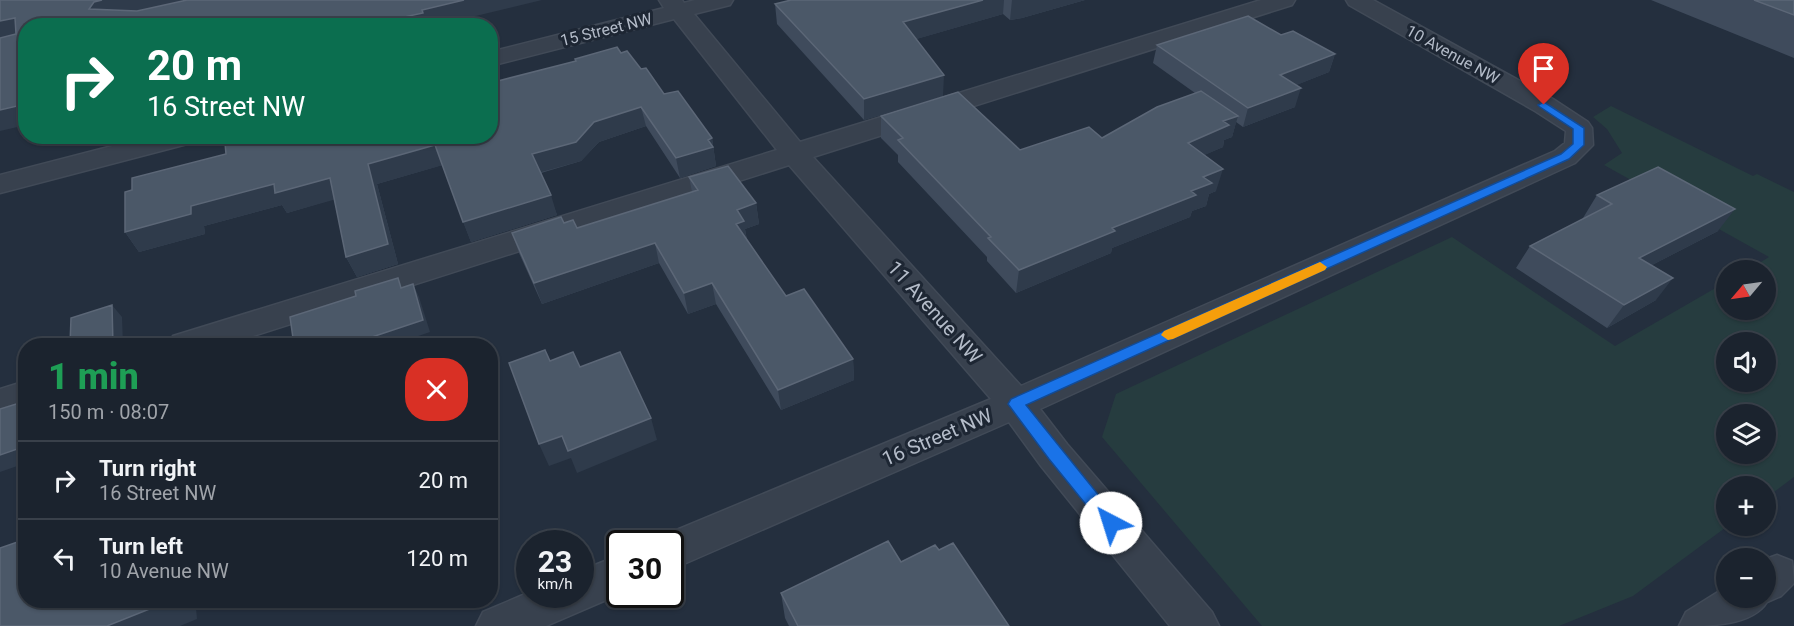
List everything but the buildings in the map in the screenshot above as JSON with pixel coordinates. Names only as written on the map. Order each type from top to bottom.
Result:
[{"type":"street","name":"15 Street NW","points":[[498,57],[674,5],[722,0]]},
{"type":"street","points":[[207,338],[1284,0]]},
{"type":"street","name":"10 Avenue NW","points":[[1357,0],[1544,105],[1579,128]]},
{"type":"street","name":"11 Avenue NW","points":[[674,5],[794,153],[1016,404],[1054,454],[1197,626]]},
{"type":"street","name":"16 Street NW","points":[[684,546],[1016,404],[1565,157],[1579,145],[1579,128]]},
{"type":"street","points":[[0,184],[154,144]]},
{"type":"street","points":[[0,403],[18,397]]},
{"type":"street","points":[[498,626],[540,608]]},
{"type":"street","points":[[1701,626],[1728,608]]},
{"type":"green space","points":[[1611,106],[1753,176],[1757,174],[1794,192],[1794,477],[1776,490],[1776,476],[1716,476],[1716,535],[1633,596],[1559,626],[1262,626],[1102,437],[1116,394],[1452,237],[1615,346],[1716,288],[1716,320],[1776,320],[1776,260],[1764,260],[1769,257],[1604,165],[1622,153],[1607,129],[1593,117]]},
{"type":"slow traffic","points":[[1168,335],[1320,267]]},
{"type":"route","points":[[1111,523],[1016,404],[1565,157],[1579,145],[1579,128],[1544,105]]}]
